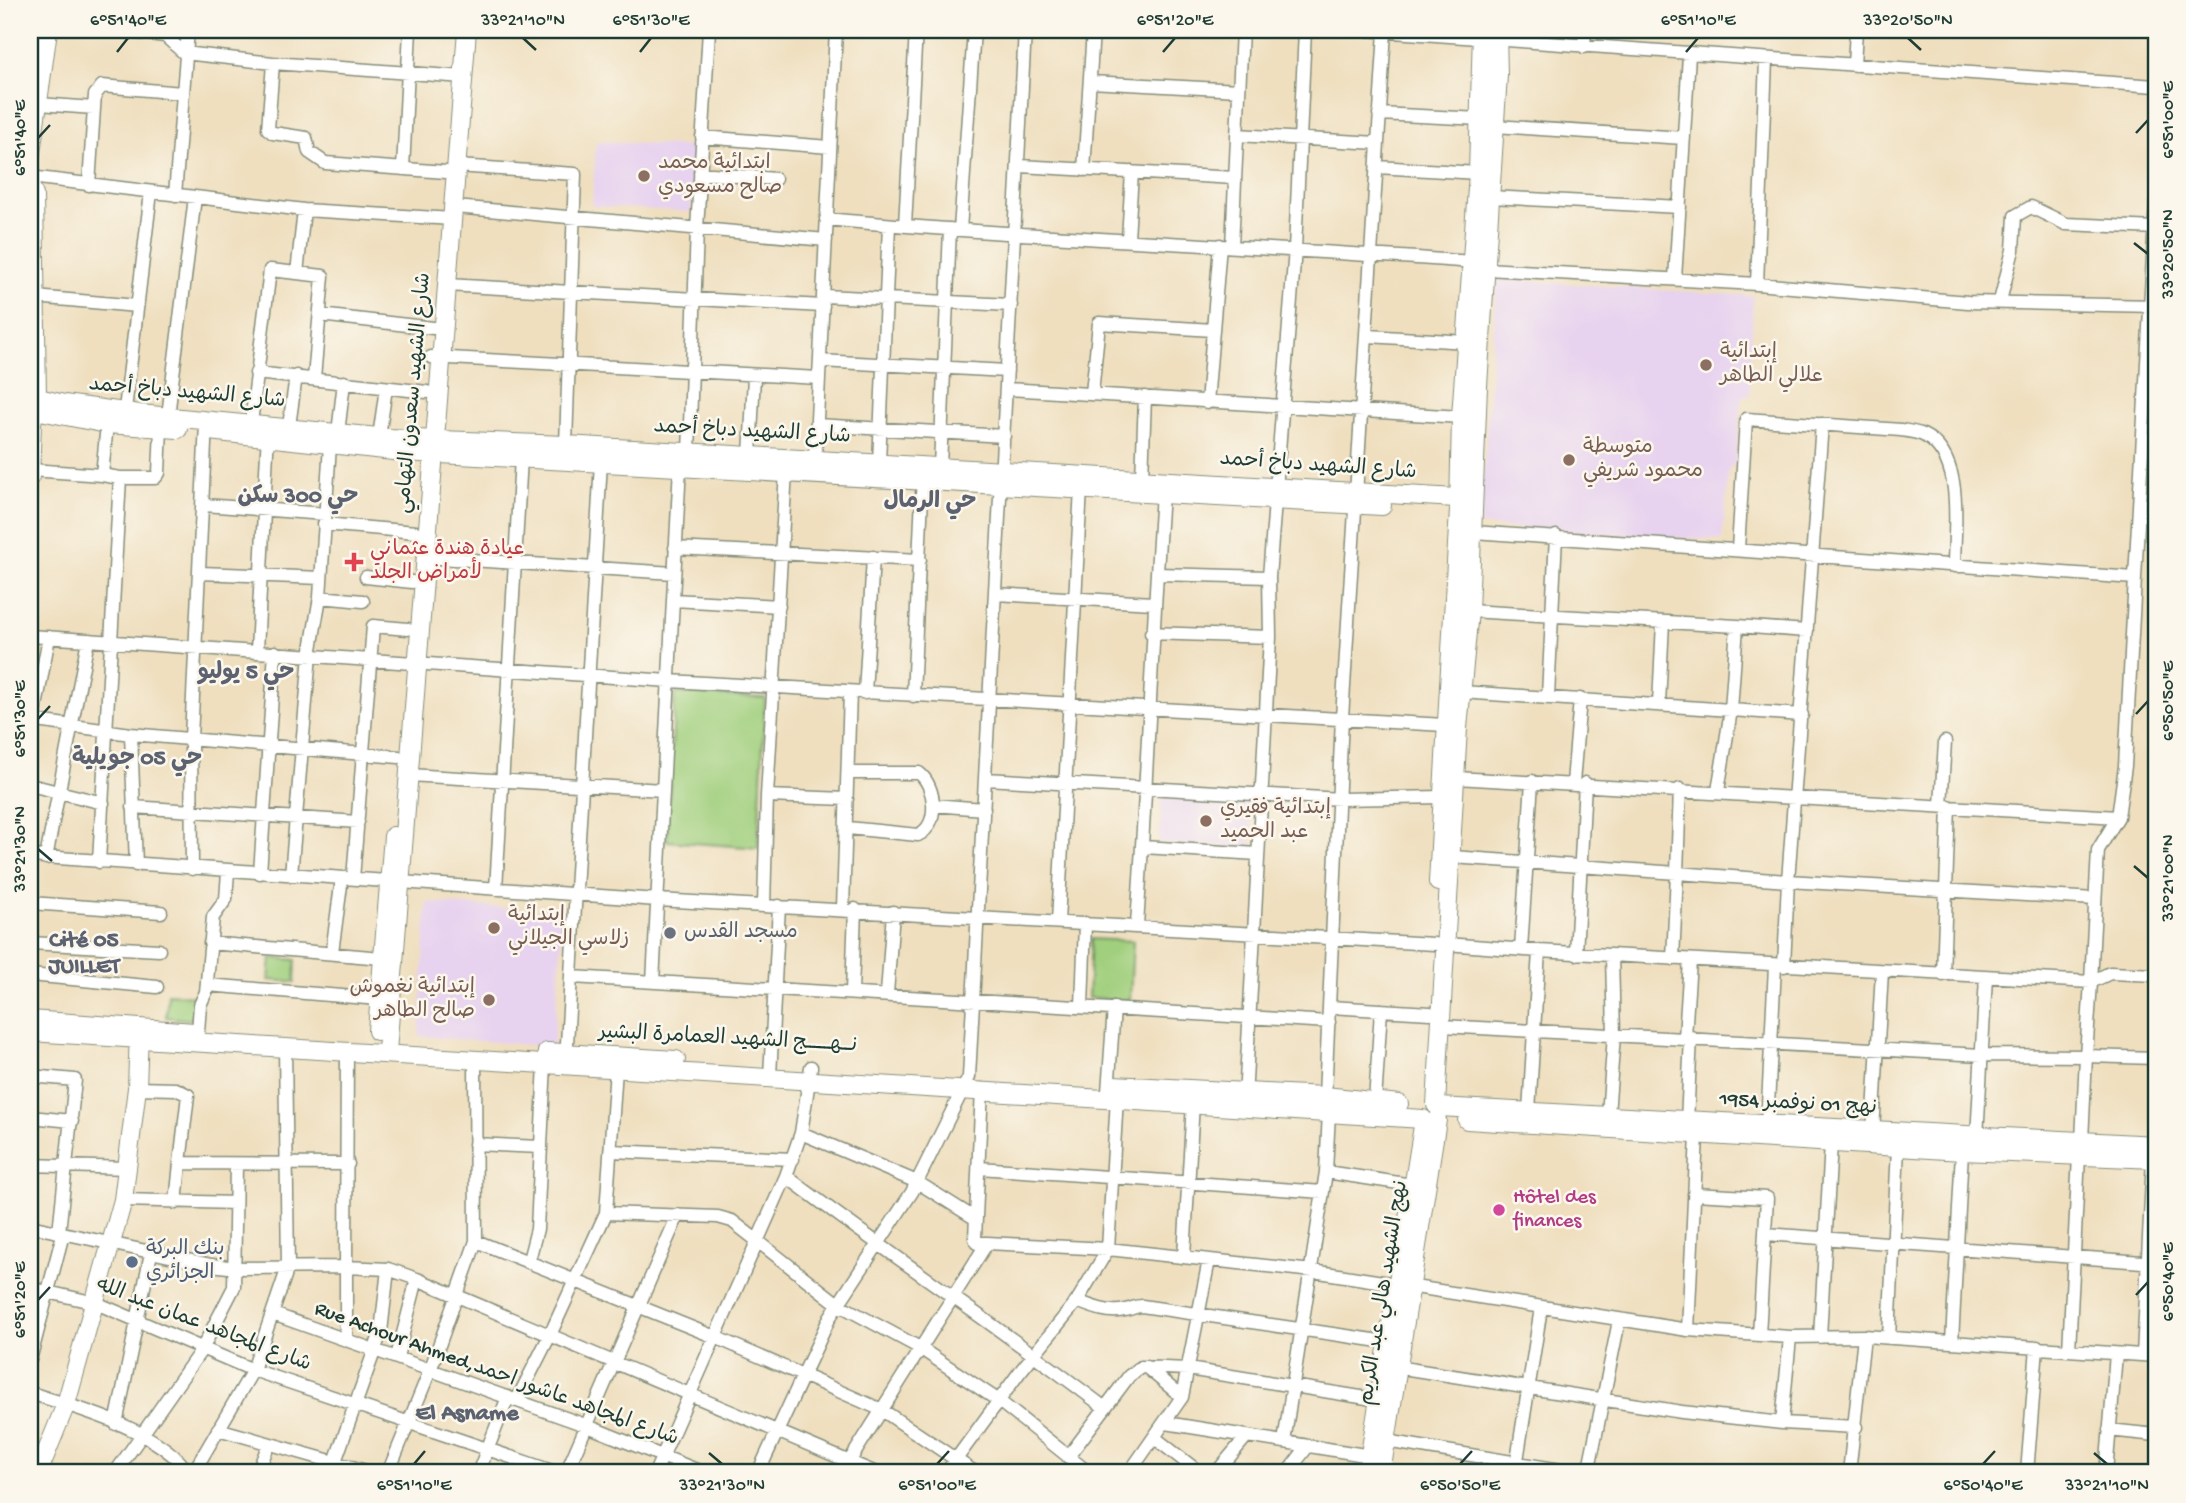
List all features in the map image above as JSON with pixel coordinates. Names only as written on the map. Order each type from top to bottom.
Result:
[{"type":"main road","points":[[30,160],[39,104],[36,67],[48,30]]},
{"type":"main road","name":"شارع الشهيد سعدون التهامي","points":[[457,30],[459,76]]},
{"type":"main road","name":"شارع الشهيد سعدون التهامي","points":[[382,1048],[395,882],[399,757],[423,557],[436,358],[447,285],[451,169],[459,76],[467,30]]},
{"type":"main road","points":[[1440,944],[1452,857],[1461,692],[1469,611],[1473,532],[1466,504],[1461,417],[1467,342],[1490,197],[1487,122],[1490,35]]},
{"type":"main road","points":[[1369,1465],[1387,1342],[1403,1287],[1412,1185],[1431,1113],[1440,944],[1445,724],[1466,504],[1480,266],[1478,173],[1487,122]]},
{"type":"main road","points":[[30,185],[34,195],[36,297],[30,477]]},
{"type":"main road","name":"شارع الشهيد سعدون التهامي","points":[[382,1048],[379,999],[383,958],[409,775],[408,629],[416,532],[430,446],[427,392],[436,358],[433,328],[450,215]]},
{"type":"main road","name":"شارع الشهيد دباخ أحمد","points":[[32,409],[118,420],[262,428],[334,439],[430,446],[566,444],[786,471],[929,471]]},
{"type":"main road","name":"شارع الشهيد دباخ أحمد","points":[[262,428],[289,426],[334,439],[379,437],[521,458],[601,462],[750,456],[879,463],[1081,488],[1162,494],[1278,494]]},
{"type":"main road","name":"شارع الشهيد دباخ أحمد","points":[[1002,478],[1142,478],[1278,494],[1466,504]]},
{"type":"main road","name":"نــهـــــج الشهيد العمامرة البشير","points":[[30,1020],[285,1048],[382,1048],[1111,1093],[1327,1104],[1376,1102],[1431,1113]]},
{"type":"main road","name":"نــهـــــج الشهيد العمامرة البشير","points":[[30,1032],[198,1032],[475,1058],[545,1063],[566,1059],[616,1069],[769,1071]]},
{"type":"main road","points":[[38,1473],[65,1404],[124,1200],[137,1088],[139,1034]]},
{"type":"main road","points":[[1111,1093],[1193,1103],[1245,1099]]},
{"type":"main road","points":[[1327,1104],[1431,1113]]},
{"type":"main road","name":"نهج 01 نوفمبر 1954","points":[[1431,1113],[1529,1111],[1608,1115],[1659,1126]]},
{"type":"main road","name":"نهج 01 نوفمبر 1954","points":[[1431,1113],[1692,1128],[1831,1143],[1962,1151],[2080,1149]]},
{"type":"main road","name":"نهج الشهيد هالي عبد الكريم","points":[[1381,1473],[1396,1367],[1403,1287],[1431,1113]]},
{"type":"main road","name":"نهج 01 نوفمبر 1954","points":[[1692,1128],[1767,1126],[1977,1137],[2080,1149],[2155,1154]]},
{"type":"street","points":[[114,30],[165,36],[184,53],[272,64],[459,76]]},
{"type":"street","points":[[175,195],[184,53],[188,30]]},
{"type":"street","points":[[403,169],[410,30]]},
{"type":"street","points":[[653,982],[675,548],[691,373],[709,30]]},
{"type":"street","points":[[815,460],[836,30]]},
{"type":"street","points":[[905,225],[916,30]]},
{"type":"street","points":[[913,696],[920,560],[929,471],[941,432],[947,302],[974,30]]},
{"type":"street","points":[[1025,30],[1020,166],[977,918],[972,1085],[979,1168],[976,1241],[1108,1249],[1313,1271],[1619,1321],[1688,1329],[1790,1337],[1864,1336],[2150,1356],[2155,1154]]},
{"type":"street","points":[[1084,170],[1093,30]]},
{"type":"street","points":[[1207,403],[1213,330],[1235,178],[1242,30]]},
{"type":"street","points":[[1245,1099],[1270,637],[1269,577],[1278,494],[1295,249],[1305,30]]},
{"type":"street","points":[[1365,30],[1490,35],[1584,47],[2156,86]]},
{"type":"street","points":[[1584,47],[1585,30]]},
{"type":"street","points":[[1854,65],[1856,30]]},
{"type":"street","points":[[1284,1442],[1313,1271],[1326,1172],[1329,1022],[1341,799],[1342,718],[1385,31]]},
{"type":"street","points":[[1675,279],[1689,55]]},
{"type":"street","points":[[1756,284],[1766,60]]},
{"type":"street","points":[[272,64],[268,129],[273,133],[306,138],[309,152],[325,163],[403,169],[575,174],[566,444]]},
{"type":"street","points":[[1090,82],[1239,90]]},
{"type":"street","points":[[89,186],[95,95],[102,86],[182,93]]},
{"type":"street","points":[[39,104],[94,108]]},
{"type":"street","points":[[1379,114],[1684,138]]},
{"type":"street","points":[[1237,135],[1378,143]]},
{"type":"street","points":[[702,137],[830,147]]},
{"type":"street","points":[[1020,166],[1235,178]]},
{"type":"street","points":[[1377,167],[1478,173]]},
{"type":"street","points":[[1128,239],[1132,172]]},
{"type":"street","points":[[700,173],[775,179]]},
{"type":"street","points":[[30,177],[304,210],[574,219],[826,240]]},
{"type":"street","points":[[102,475],[118,420],[138,306],[151,192]]},
{"type":"street","points":[[31,460],[120,478],[155,478],[159,473],[195,197]]},
{"type":"street","points":[[1490,197],[1680,207]]},
{"type":"street","points":[[2069,1350],[2098,850],[2118,817],[2125,766],[2154,306],[2156,202]]},
{"type":"street","points":[[2000,301],[2013,250],[2015,216],[2021,211],[2031,207],[2066,224],[2155,227]]},
{"type":"street","points":[[297,273],[304,210]]},
{"type":"street","points":[[826,219],[1015,235],[1295,249],[1480,266],[1756,284],[1968,302],[2154,306]]},
{"type":"street","points":[[879,463],[888,225]]},
{"type":"street","points":[[257,651],[264,509],[262,428],[257,373],[270,270],[323,276],[314,378]]},
{"type":"street","points":[[447,285],[695,299],[884,299],[1011,305]]},
{"type":"street","points":[[36,297],[138,306]]},
{"type":"street","points":[[320,315],[433,328]]},
{"type":"street","points":[[1092,393],[1099,323],[1213,330]]},
{"type":"street","points":[[1368,336],[1467,342]]},
{"type":"street","points":[[436,358],[818,378]]},
{"type":"street","points":[[820,361],[1007,371]]},
{"type":"street","points":[[257,373],[427,392]]},
{"type":"street","points":[[289,426],[296,376]]},
{"type":"street","points":[[750,456],[754,376]]},
{"type":"street","points":[[291,875],[310,655],[320,597],[324,519],[344,382]]},
{"type":"street","points":[[379,437],[386,388]]},
{"type":"street","points":[[1007,389],[1461,417]]},
{"type":"street","points":[[1142,478],[1145,397]]},
{"type":"street","points":[[1738,549],[1746,419],[1822,424],[1924,435],[1942,453],[1955,482],[1954,566]]},
{"type":"street","points":[[1767,1126],[1802,715],[1822,424]]},
{"type":"street","points":[[192,869],[191,738],[206,425]]},
{"type":"street","points":[[817,425],[1004,436]]},
{"type":"street","points":[[496,889],[521,458]]},
{"type":"street","points":[[566,1059],[601,462]]},
{"type":"street","points":[[764,905],[767,796],[786,471]]},
{"type":"street","points":[[99,862],[120,478]]},
{"type":"street","points":[[1058,922],[1081,488]]},
{"type":"street","points":[[1137,925],[1147,788],[1153,603],[1162,494]]},
{"type":"street","points":[[204,505],[264,509],[416,532]]},
{"type":"street","points":[[1473,532],[2135,578]]},
{"type":"street","points":[[1548,696],[1556,536]]},
{"type":"street","points":[[675,548],[920,560]]},
{"type":"street","points":[[423,557],[674,573]]},
{"type":"street","points":[[865,693],[873,557]]},
{"type":"street","points":[[201,572],[321,578]]},
{"type":"street","points":[[1157,574],[1269,577]]},
{"type":"street","points":[[366,577],[412,582]]},
{"type":"street","points":[[996,594],[1153,603]]},
{"type":"street","points":[[320,597],[363,601]]},
{"type":"street","points":[[673,600],[779,606]]},
{"type":"street","points":[[1469,611],[1807,631]]},
{"type":"street","points":[[1659,704],[1663,622]]},
{"type":"street","points":[[332,952],[358,822],[373,626],[408,629]]},
{"type":"street","points":[[1717,792],[1731,710],[1737,626]]},
{"type":"street","points":[[1152,634],[1270,637]]},
{"type":"street","points":[[30,636],[669,681],[1150,710],[1445,724]]},
{"type":"street","points":[[30,739],[49,637]]},
{"type":"street","points":[[46,858],[88,640]]},
{"type":"street","points":[[260,873],[275,652]]},
{"type":"street","points":[[850,692],[847,799],[852,992]]},
{"type":"street","points":[[1461,692],[1802,715]]},
{"type":"street","points":[[1576,954],[1580,699]]},
{"type":"street","points":[[32,720],[131,734],[399,757]]},
{"type":"street","points":[[131,734],[136,865]]},
{"type":"street","points":[[1943,975],[1946,892],[1945,742]]},
{"type":"street","points":[[848,773],[919,773],[930,783],[933,805],[931,823],[926,831],[918,835],[848,828]]},
{"type":"street","points":[[409,775],[663,790]]},
{"type":"street","points":[[1456,778],[1681,789],[2118,817]]},
{"type":"street","points":[[986,779],[1341,799],[1442,797]]},
{"type":"street","points":[[1521,949],[1532,781]]},
{"type":"street","points":[[30,785],[103,803]]},
{"type":"street","points":[[1673,959],[1681,789]]},
{"type":"street","points":[[767,796],[847,799]]},
{"type":"street","points":[[933,805],[984,809]]},
{"type":"street","points":[[133,807],[358,822]]},
{"type":"street","points":[[1143,847],[1258,854]]},
{"type":"street","points":[[30,856],[228,872],[658,900],[1137,925],[1779,966],[2091,982],[2110,973],[2156,975]]},
{"type":"street","points":[[1452,857],[1946,892],[2095,899]]},
{"type":"street","points":[[198,1032],[200,1007],[207,985],[214,915],[226,899],[228,872]]},
{"type":"street","points":[[30,903],[161,912]]},
{"type":"street","points":[[769,1071],[779,906]]},
{"type":"street","points":[[887,994],[893,912]]},
{"type":"street","points":[[1082,1006],[1085,923]]},
{"type":"street","points":[[30,943],[159,950]]},
{"type":"street","points":[[210,943],[383,958]]},
{"type":"street","points":[[1529,1111],[1539,951]]},
{"type":"street","points":[[1608,1115],[1614,1035],[1612,956]]},
{"type":"street","points":[[1688,1329],[1694,1194],[1688,1037],[1690,961]]},
{"type":"street","points":[[1873,1132],[1882,971]]},
{"type":"street","points":[[30,975],[157,987]]},
{"type":"street","points":[[572,977],[1329,1022]]},
{"type":"street","points":[[1977,1137],[1986,977]]},
{"type":"street","points":[[207,985],[379,999]]},
{"type":"street","points":[[1330,1007],[1381,1010],[1534,1030],[1614,1035],[1982,1055],[2156,1058]]},
{"type":"street","points":[[946,1473],[1034,1353],[1077,1301],[1108,1249],[1112,1180],[1114,1008]]},
{"type":"street","points":[[1376,1102],[1381,1010]]},
{"type":"street","points":[[30,1393],[65,1404],[141,1436],[181,1462],[190,1473],[253,1370],[288,1267],[285,1048]]},
{"type":"street","points":[[346,1339],[347,1050]]},
{"type":"street","points":[[388,1473],[431,1368],[475,1241],[475,1058]]},
{"type":"street","points":[[528,1260],[537,1229],[545,1063]]},
{"type":"street","points":[[478,1473],[513,1398],[550,1335],[606,1213],[616,1069]]},
{"type":"street","points":[[655,1473],[665,1457],[793,1159],[801,1133],[811,1073]]},
{"type":"street","points":[[30,1076],[75,1080],[61,1233],[31,1351]]},
{"type":"street","points":[[759,1473],[802,1375],[838,1304],[878,1246],[972,1085]]},
{"type":"street","points":[[137,1088],[176,1089],[188,1095],[176,1203]]},
{"type":"street","points":[[1184,1256],[1193,1103]]},
{"type":"street","points":[[30,1117],[72,1121]]},
{"type":"street","points":[[801,1133],[917,1182],[976,1219]]},
{"type":"street","points":[[1820,1336],[1831,1143]]},
{"type":"street","points":[[475,1144],[541,1147]]},
{"type":"street","points":[[1889,1338],[1898,1147]]},
{"type":"street","points":[[611,1151],[793,1159]]},
{"type":"street","points":[[1952,1342],[1962,1151]]},
{"type":"street","points":[[180,1163],[348,1164]]},
{"type":"street","points":[[30,1165],[128,1168]]},
{"type":"street","points":[[115,1473],[202,1349],[234,1287],[237,1268],[236,1165]]},
{"type":"street","points":[[979,1168],[1112,1180],[1323,1192]]},
{"type":"street","points":[[1326,1172],[1412,1185]]},
{"type":"street","points":[[786,1176],[878,1246],[953,1294],[1105,1408]]},
{"type":"street","points":[[1694,1194],[1767,1198],[1759,1335]]},
{"type":"street","points":[[124,1200],[235,1203]]},
{"type":"street","points":[[606,1213],[678,1215],[732,1221],[838,1304],[920,1348],[999,1401],[1089,1473]]},
{"type":"street","points":[[566,1473],[678,1215]]},
{"type":"street","points":[[30,1226],[151,1253],[237,1268],[388,1269],[613,1360],[876,1473]]},
{"type":"street","points":[[1766,1234],[1894,1241],[2152,1263]]},
{"type":"street","points":[[475,1241],[715,1336],[882,1410],[976,1473]]},
{"type":"street","points":[[842,1473],[987,1243]]},
{"type":"street","points":[[116,1424],[151,1253]]},
{"type":"street","points":[[1129,1473],[1182,1397],[1209,1259]]},
{"type":"street","points":[[333,1468],[375,1349],[384,1316],[388,1269]]},
{"type":"street","points":[[397,1357],[417,1279]]},
{"type":"street","name":"شارع المجاهد عمان عبد الله","points":[[30,1288],[96,1303],[253,1370],[558,1473]]},
{"type":"street","points":[[1077,1301],[1110,1310],[1127,1310],[1133,1306],[1387,1342]]},
{"type":"street","points":[[1516,1468],[1541,1308]]},
{"type":"street","name":"Rue Achour Ahmed,شارع المجاهد عاشور احمد","points":[[273,1314],[513,1398],[704,1473]]},
{"type":"street","points":[[1588,1473],[1619,1321]]},
{"type":"street","points":[[1849,1473],[1864,1336]]},
{"type":"street","points":[[1782,1423],[1790,1337]]},
{"type":"street","points":[[2027,1473],[2037,1347]]},
{"type":"street","points":[[2106,1473],[2116,1354]]},
{"type":"street","points":[[1146,1367],[1182,1397]]},
{"type":"street","points":[[1068,1457],[1133,1372],[1146,1367],[1188,1369],[1379,1400]]},
{"type":"street","points":[[1396,1367],[1682,1412],[1782,1423],[1856,1427]]},
{"type":"street","points":[[1166,1423],[1308,1446],[1369,1465]]},
{"type":"street","points":[[218,1429],[269,1444],[333,1468],[373,1473]]},
{"type":"street","points":[[2109,1430],[2156,1435]]},
{"type":"street","points":[[1216,1473],[1245,1437]]},
{"type":"street","points":[[1155,1438],[1199,1473]]},
{"type":"street","points":[[1386,1441],[1516,1468],[1579,1473]]},
{"type":"street","points":[[257,1473],[269,1444]]},
{"type":"street","points":[[1287,1473],[1308,1446]]},
{"type":"shaded area","name":"ابتدائية محمد صالح مسعودي","points":[[596,141],[695,147],[691,212],[592,206]]},
{"type":"shaded area","name":"متوسطة محمود شريفي","points":[[1497,279],[1753,296],[1750,396],[1742,396],[1735,464],[1729,468],[1722,540],[1480,526]]},
{"type":"shaded area","name":"إبتدائية فقيري عبد الحميد","points":[[1162,795],[1253,800],[1250,848],[1159,843]]},
{"type":"shaded area","points":[[427,902],[564,913],[553,1047],[419,1036]]},
{"type":"green space","points":[[675,693],[765,698],[758,848],[667,841]]},
{"type":"green space","points":[[1091,939],[1133,941],[1130,1000],[1088,998]]},
{"type":"green space","points":[[271,958],[296,960],[295,982],[269,980]]},
{"type":"green space","points":[[168,994],[194,996],[192,1020],[166,1017]]},
{"type":"place","name":"ابتدائية محمد صالح مسعودي","points":[[644,176]]},
{"type":"place","name":"إبتدائية علالي الطاهر","points":[[1706,365]]},
{"type":"place","name":"متوسطة محمود شريفي","points":[[1569,460]]},
{"type":"place","name":"عيادة هندة عثماني لأمراض الجلد","points":[[354,562]]},
{"type":"place","name":"إبتدائية فقيري عبد الحميد","points":[[1206,821]]},
{"type":"place","name":"إبتدائية زلاسي الجيلاني","points":[[494,928]]},
{"type":"place","name":"مسجد القدس","points":[[670,933]]},
{"type":"place","name":"إبتدائية نغموش صالح الطاهر","points":[[489,1000]]},
{"type":"place","name":"Hôtel des finances","points":[[1499,1210]]},
{"type":"place","name":"بنك البركة الجزائري","points":[[132,1262]]},
{"type":"district","name":"حي 300 سكن","points":[[298,497]]},
{"type":"district","name":"حي الرمال","points":[[930,502]]},
{"type":"district","name":"حي 5 يوليو","points":[[246,673]]},
{"type":"district","name":"حي 05 جويلية","points":[[137,759]]},
{"type":"district","name":"Cité 05 JUILLET","points":[[84,954]]},
{"type":"district","name":"El Asname","points":[[467,1414]]}]
